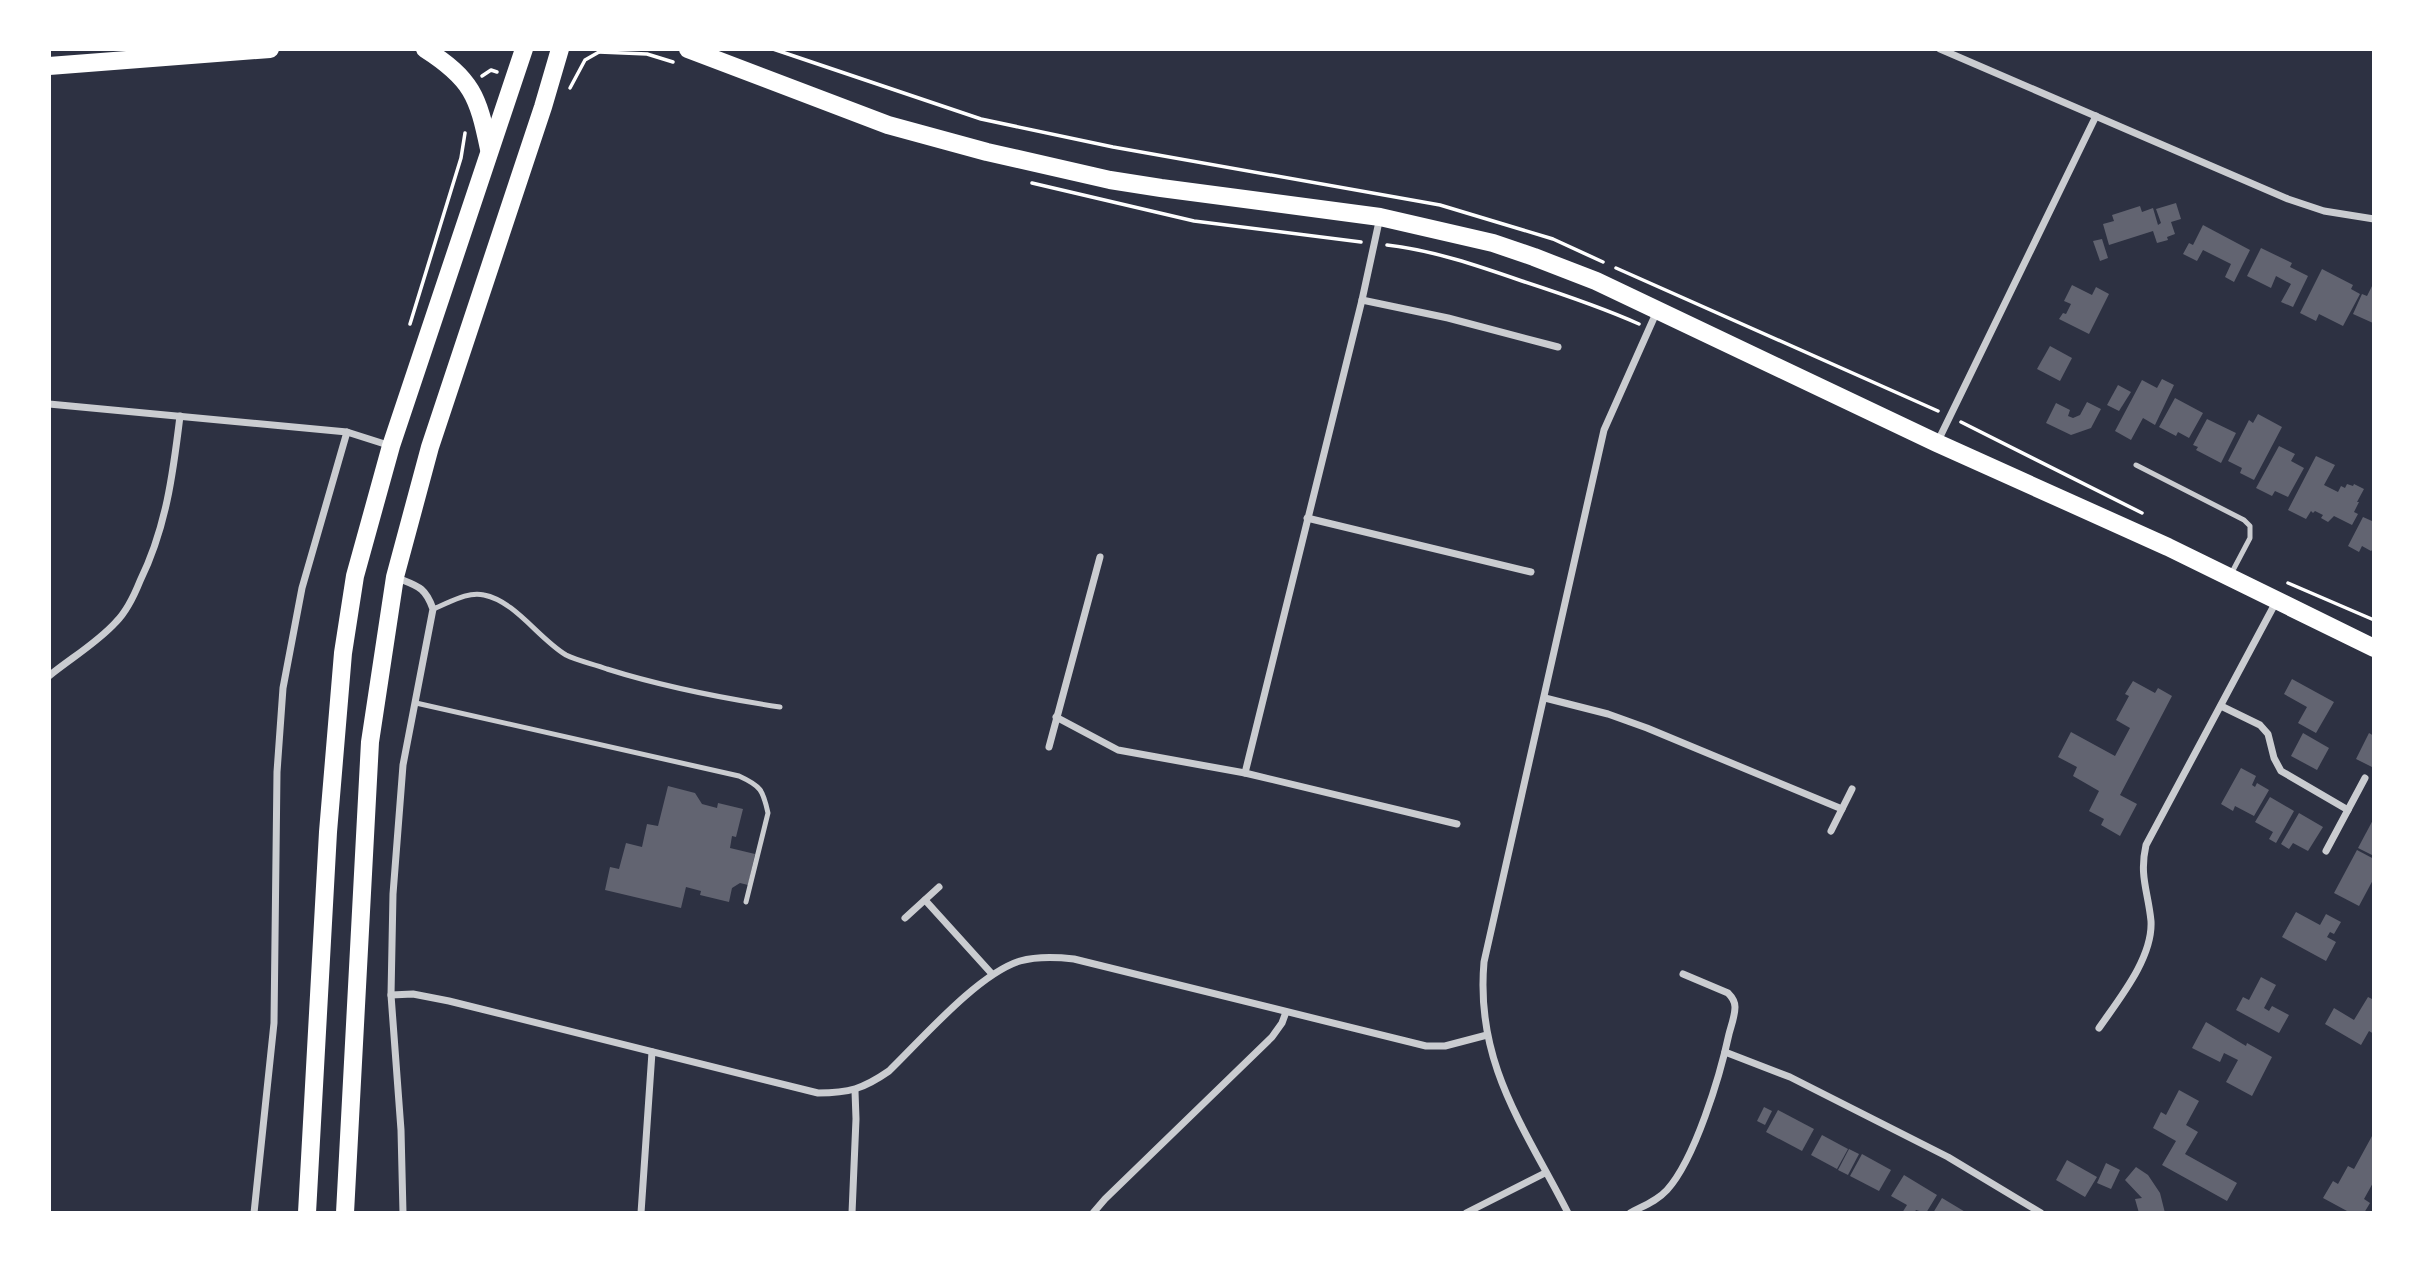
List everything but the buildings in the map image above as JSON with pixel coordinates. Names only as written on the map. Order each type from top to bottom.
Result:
[{"type":"main road","points":[[49,66],[89,56],[270,49]]},
{"type":"main road","points":[[425,49],[460,75],[474,94],[489,149]]},
{"type":"main road","points":[[307,1213],[328,832],[343,653],[355,576],[391,446],[524,49]]},
{"type":"main road","points":[[345,1213],[370,742],[394,577],[430,447],[560,49]]},
{"type":"main road","points":[[688,49],[888,125],[987,152],[1110,180],[1380,217],[1455,233],[1524,254],[1597,281],[1937,443],[2277,599],[2374,648]]},
{"type":"street","points":[[1940,49],[2288,199],[2324,211],[2374,219]]},
{"type":"street","points":[[1937,443],[2096,117]]},
{"type":"street","points":[[1245,773],[1363,300],[1380,217]]},
{"type":"street","points":[[1363,300],[1448,318],[1558,347]]},
{"type":"street","points":[[1568,1213],[1500,1082],[1483,1010],[1484,962],[1604,430],[1657,310]]},
{"type":"street","points":[[49,404],[347,432],[391,446]]},
{"type":"street","points":[[49,663],[52,673],[105,633],[132,599],[160,533],[170,496],[180,416]]},
{"type":"street","points":[[254,1213],[274,1023],[277,772],[283,688],[302,588],[347,432]]},
{"type":"street","points":[[1307,518],[1531,572]]},
{"type":"street","points":[[1049,747],[1100,557]]},
{"type":"street","points":[[394,577],[418,586],[428,594],[433,610],[403,765],[393,894],[391,995],[401,1129],[403,1213]]},
{"type":"street","points":[[2099,1028],[2130,982],[2148,945],[2151,923],[2142,865],[2146,845],[2277,599]]},
{"type":"street","points":[[1545,698],[1647,728],[1842,809]]},
{"type":"street","points":[[2221,706],[2260,725],[2267,734],[2281,771],[2348,810]]},
{"type":"street","points":[[1056,717],[1118,750],[1245,773],[1457,824]]},
{"type":"street","points":[[2326,851],[2365,778]]},
{"type":"street","points":[[1831,831],[1852,789]]},
{"type":"street","points":[[905,918],[939,887]]},
{"type":"street","points":[[925,900],[992,974]]},
{"type":"street","points":[[391,995],[413,994],[449,1000],[818,1093],[855,1091],[889,1071],[992,974],[1020,961],[1048,957],[1074,959],[1426,1046],[1445,1045],[1487,1035]]},
{"type":"street","points":[[1630,1213],[1655,1200],[1676,1179],[1694,1143],[1725,1052],[1735,1008],[1728,993],[1683,974]]},
{"type":"street","points":[[1093,1213],[1272,1037],[1286,1012]]},
{"type":"street","points":[[641,1213],[652,1052]]},
{"type":"street","points":[[1725,1052],[1803,1083],[1948,1157],[2041,1213]]},
{"type":"street","points":[[852,1213],[855,1091]]},
{"type":"street","points":[[1465,1213],[1545,1173]]},
{"type":"lane","points":[[2136,466],[2244,520],[2250,527],[2250,538],[2230,577]]},
{"type":"lane","points":[[433,610],[463,596],[482,594],[496,599],[552,646],[569,656],[661,685],[707,696],[780,707]]},
{"type":"lane","points":[[416,704],[727,773],[759,785],[768,813],[746,902]]}]
